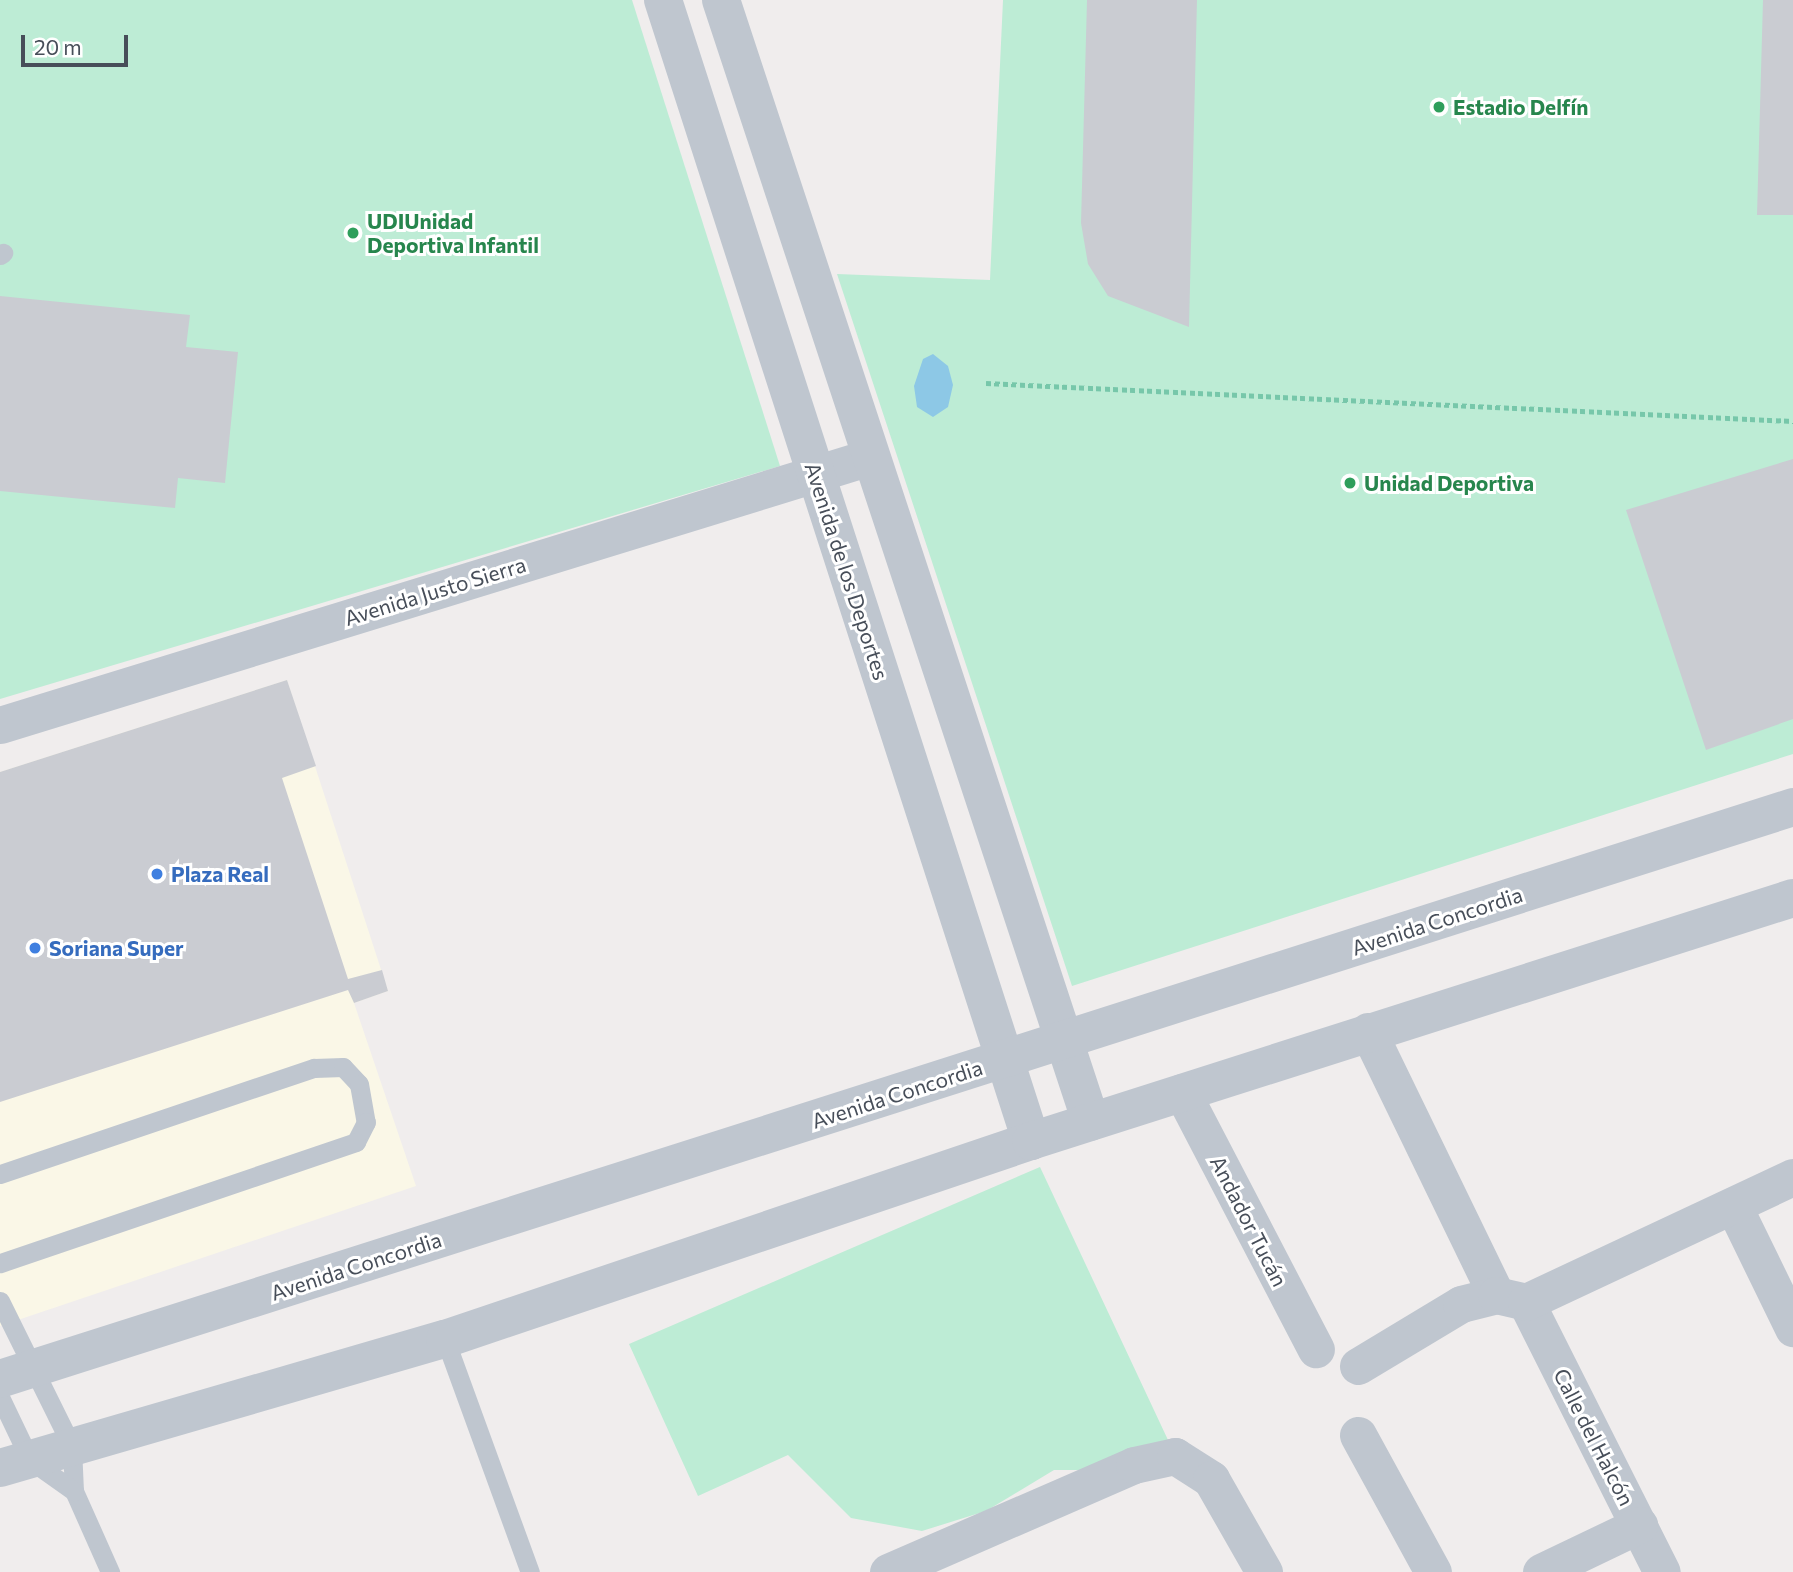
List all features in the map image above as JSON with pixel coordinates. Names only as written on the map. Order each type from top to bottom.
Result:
[{"type":"street","name":"Avenida de los Deportes","points":[[663,0],[1031,1141]]},
{"type":"street","points":[[721,0],[1062,1041],[1091,1122]]},
{"type":"street","name":"Avenida Justo Sierra","points":[[0,725],[870,457]]},
{"type":"street","name":"Avenida Concordia","points":[[15,1374],[1793,807]]},
{"type":"street","points":[[15,1464],[445,1339],[1031,1141],[1368,1031],[1793,898]]},
{"type":"street","name":"Calle del Halcón","points":[[1368,1031],[1511,1299],[1639,1525],[1662,1572]]},
{"type":"street","name":"Andador Tucán","points":[[1182,1092],[1316,1349]]},
{"type":"street","points":[[1358,1366],[1461,1304],[1511,1299],[1734,1207],[1793,1177]]},
{"type":"street","points":[[1734,1207],[1793,1328]]},
{"type":"street","points":[[1358,1434],[1433,1572]]},
{"type":"street","points":[[888,1572],[1134,1465],[1175,1456],[1211,1479],[1264,1572]]},
{"type":"street","points":[[1541,1572],[1639,1525]]},
{"type":"lane","points":[[0,1174],[314,1068],[343,1067],[359,1084],[366,1122],[356,1142],[0,1264]]},
{"type":"lane","points":[[0,1301],[15,1374],[72,1447],[74,1491],[110,1572]]},
{"type":"lane","points":[[445,1339],[530,1572]]},
{"type":"lane","points":[[0,1397],[15,1464],[74,1491]]},
{"type":"path","points":[[986,383],[1793,421]]},
{"type":"shaded area","points":[[287,680],[388,991],[354,1003],[416,1186],[0,1326],[0,772]]},
{"type":"green space","name":"UDIUnidad Deportiva Infantil","points":[[0,0],[632,0],[780,466],[0,699]]},
{"type":"green space","name":"Unidad Deportiva","points":[[1003,0],[1793,0],[1793,754],[1072,986],[837,274],[990,280]]},
{"type":"green space","points":[[1040,1167],[1168,1440],[1099,1470],[1054,1470],[986,1511],[922,1531],[851,1518],[788,1455],[698,1496],[629,1344]]},
{"type":"water","points":[[933,354],[948,366],[953,385],[948,407],[933,417],[917,407],[914,386],[923,359]]},
{"type":"building","points":[[1087,0],[1197,0],[1189,327],[1108,296],[1088,264],[1081,223]]},
{"type":"building","points":[[1763,0],[1793,0],[1793,215],[1757,215]]},
{"type":"building","points":[[0,296],[190,315],[186,347],[238,352],[225,483],[178,478],[175,508],[0,491]]},
{"type":"building","points":[[1793,459],[1793,719],[1706,750],[1626,510]]},
{"type":"building","name":"Plaza Real","points":[[287,680],[316,766],[282,778],[348,979],[382,970],[388,991],[354,1003],[348,990],[0,1102],[0,772]]},
{"type":"place","name":"Estadio Delfín","points":[[1439,107]]},
{"type":"place","name":"UDIUnidad Deportiva Infantil","points":[[353,233]]},
{"type":"place","name":"Unidad Deportiva","points":[[1350,483]]},
{"type":"place","name":"Plaza Real","points":[[157,874]]},
{"type":"place","name":"Soriana Super","points":[[35,948]]}]
